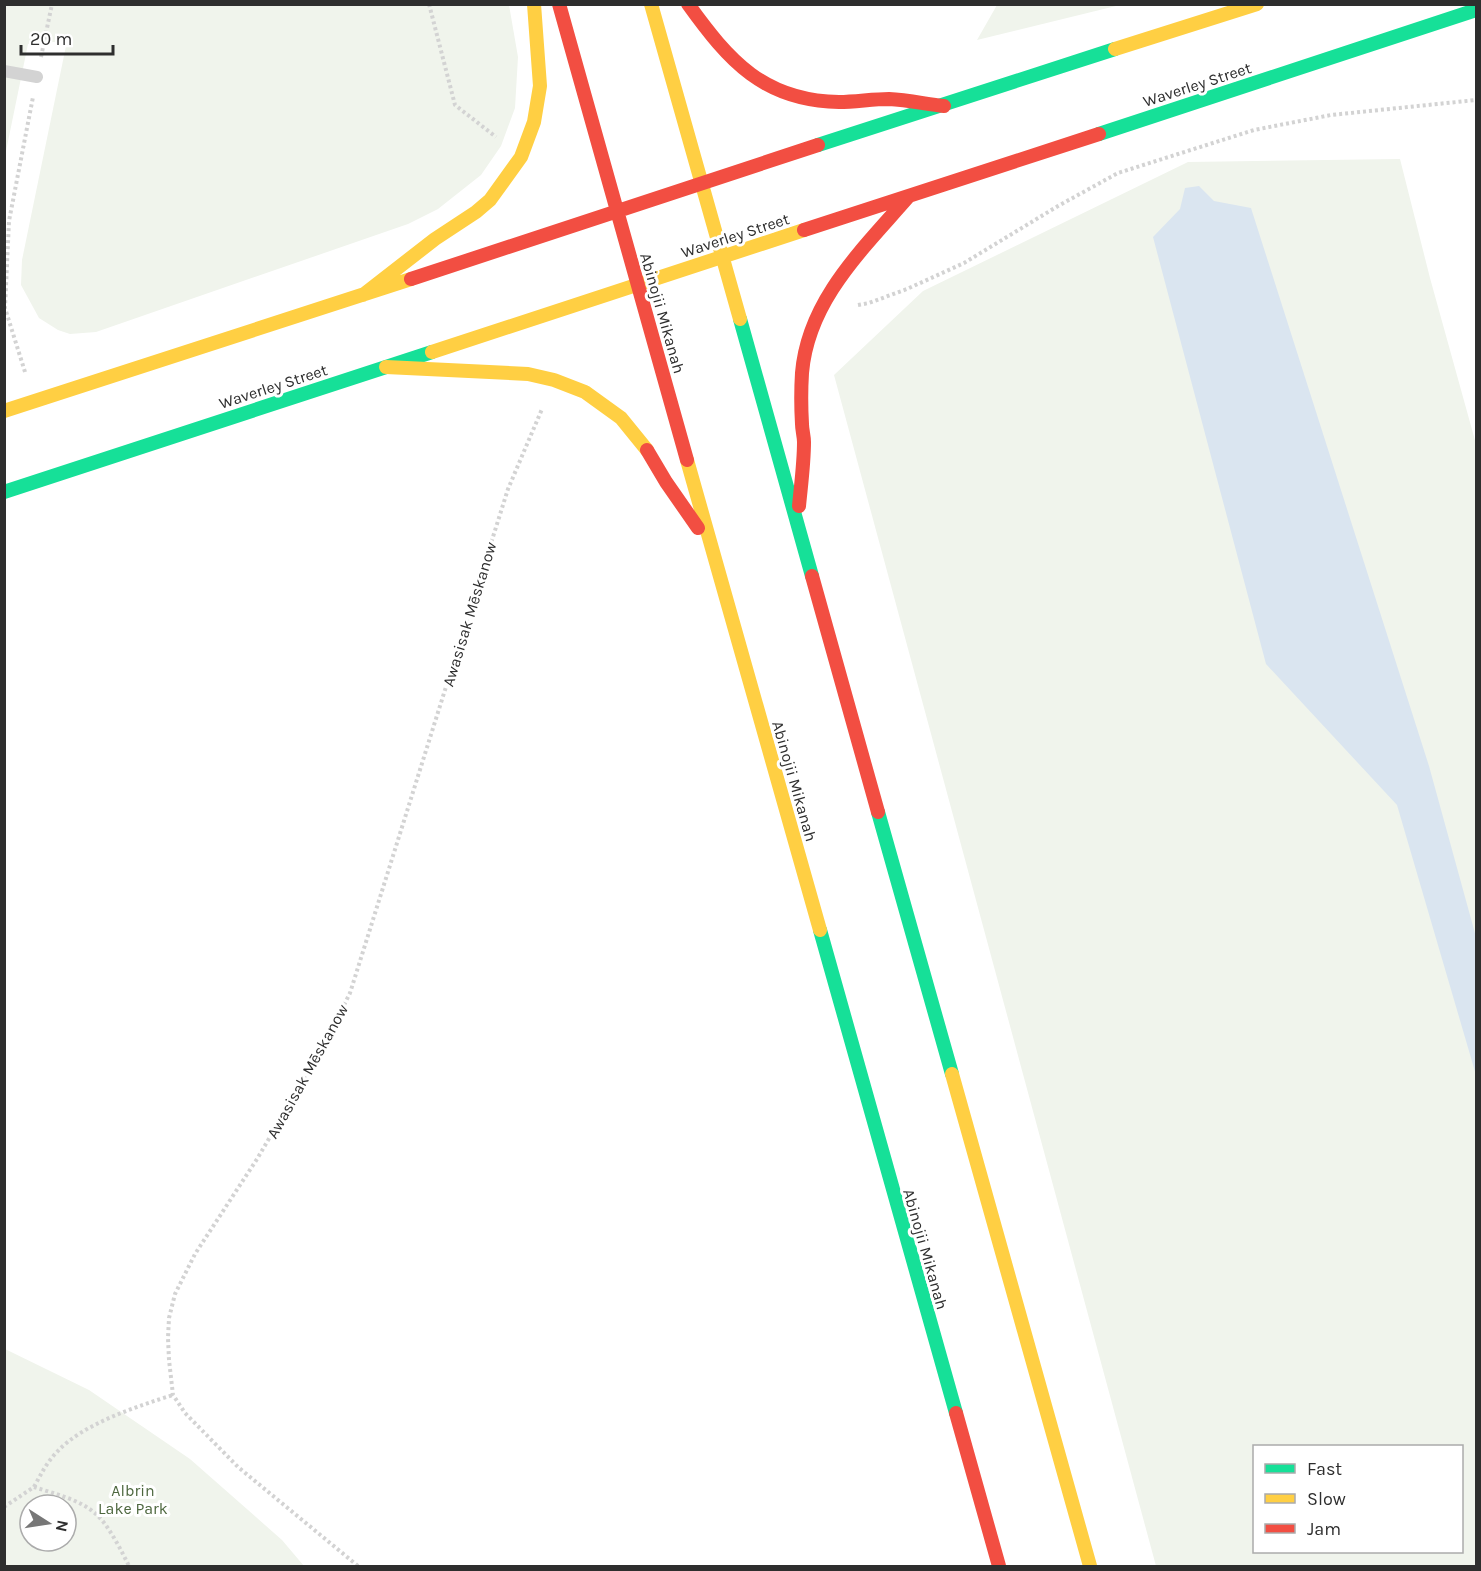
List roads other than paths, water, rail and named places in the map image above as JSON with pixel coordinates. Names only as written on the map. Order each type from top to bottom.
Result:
[{"type":"main road","points":[[363,295],[490,200],[521,157],[534,122],[540,86],[534,4]]},
{"type":"main road","name":"Abinojii Mikanah","points":[[559,4],[999,1566]]},
{"type":"main road","points":[[651,4],[1090,1566]]},
{"type":"main road","points":[[688,4],[727,54],[748,74],[770,88],[791,96],[822,102],[887,99],[944,106]]},
{"type":"main road","points":[[4,411],[1257,4]]},
{"type":"main road","name":"Waverley Street","points":[[4,492],[1476,10]]},
{"type":"main road","points":[[798,529],[804,442],[802,374],[810,335],[823,303],[837,281],[909,196]]},
{"type":"main road","points":[[386,367],[528,374],[554,380],[585,392],[621,418],[638,439],[713,549]]},
{"type":"lane","points":[[4,71],[37,77]]},
{"type":"park label","name":"Albrin Lake Park","points":[[133,1499]]}]
